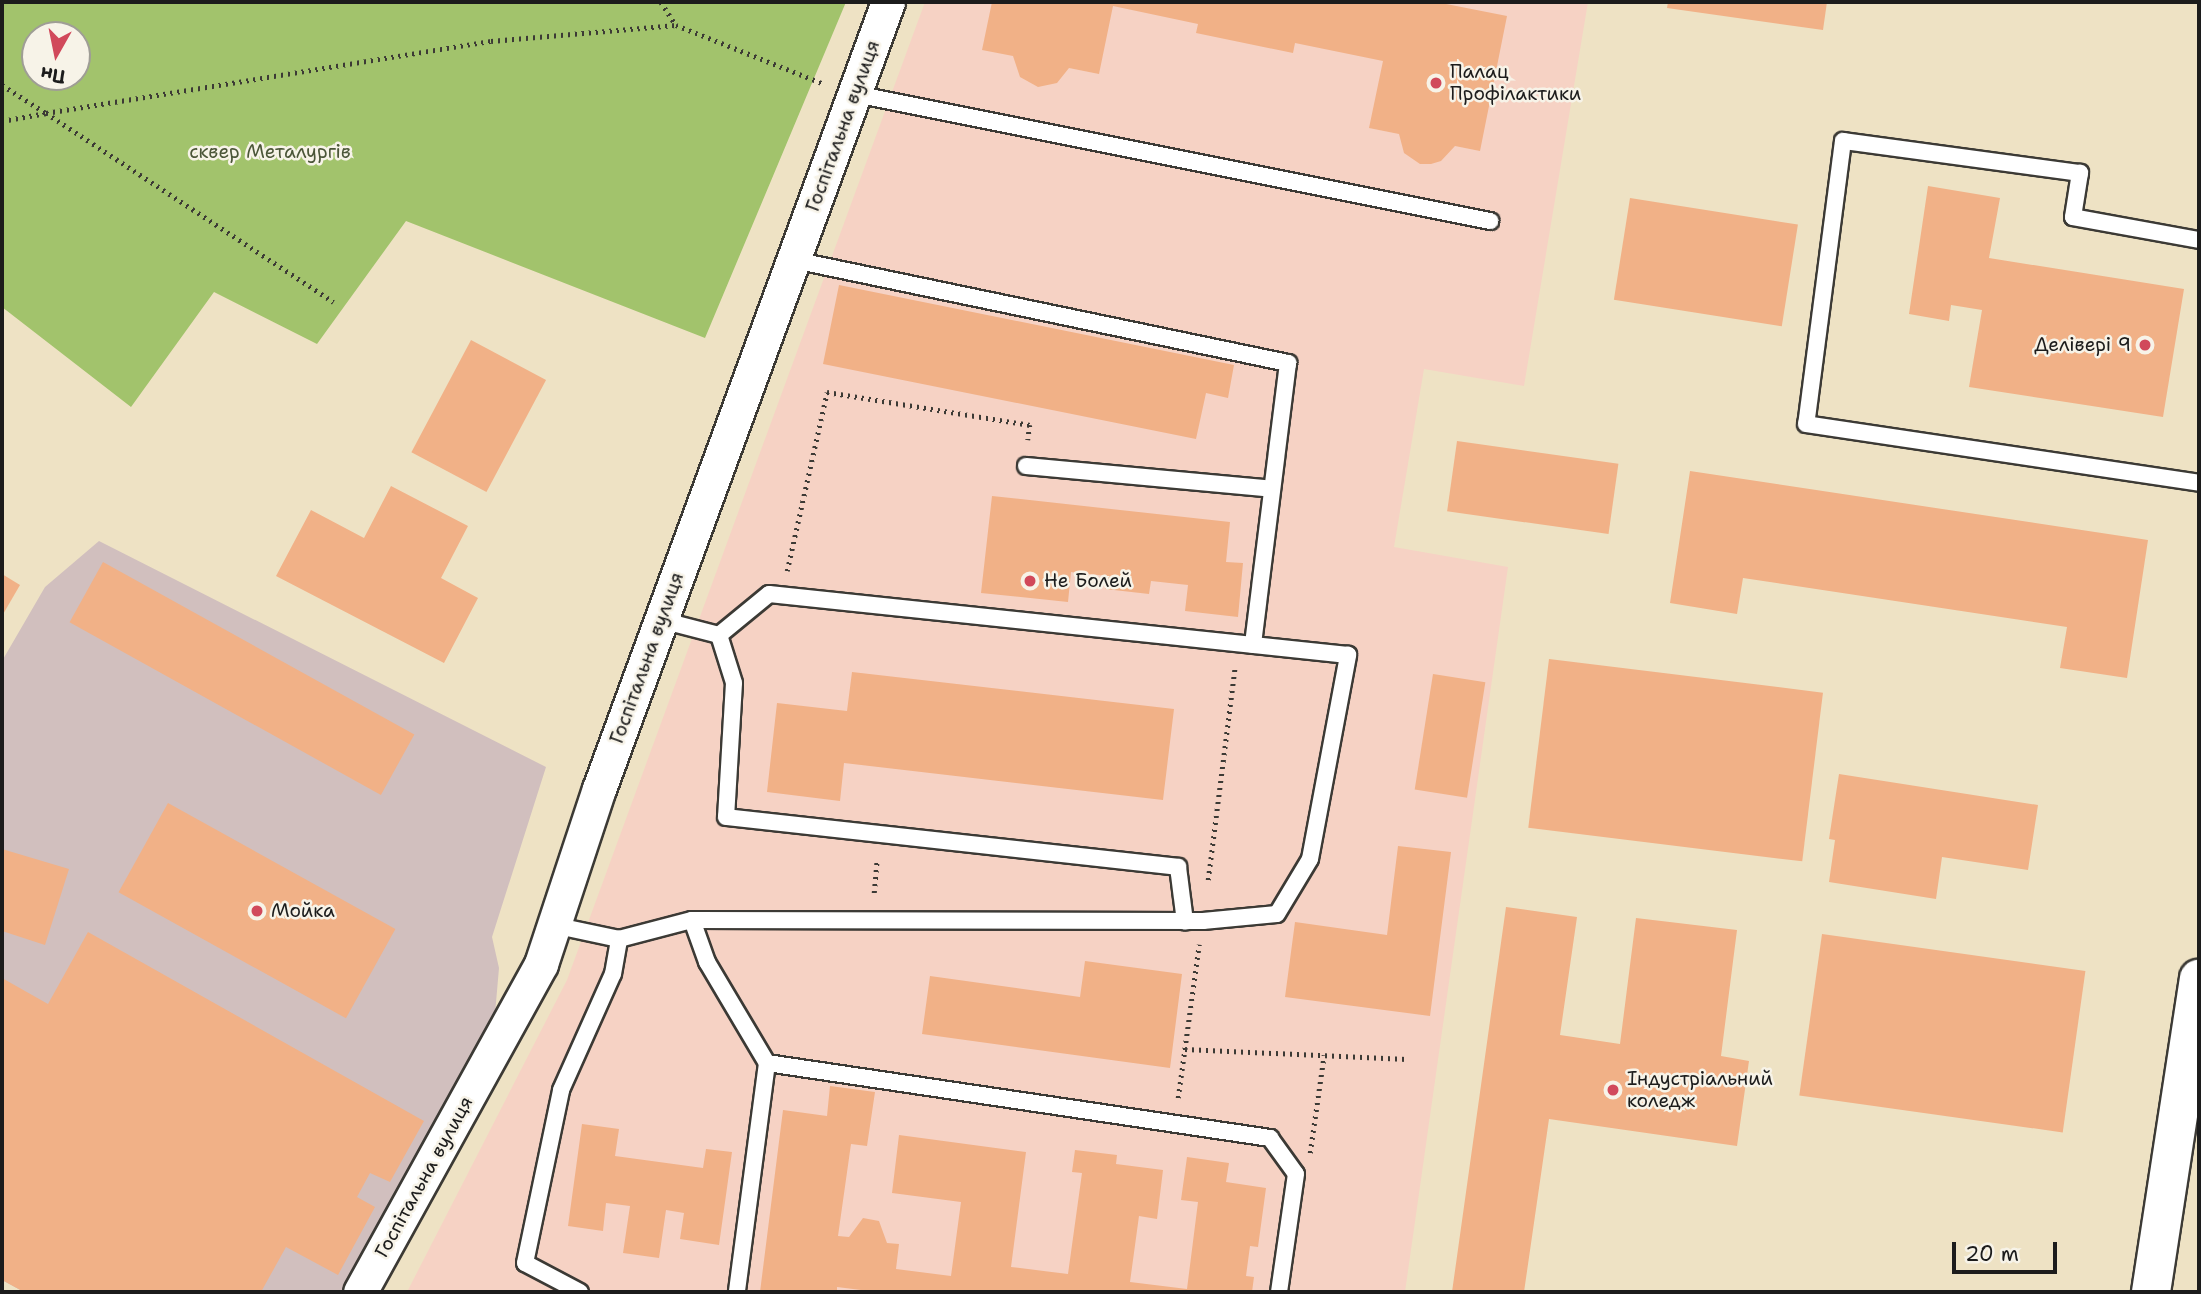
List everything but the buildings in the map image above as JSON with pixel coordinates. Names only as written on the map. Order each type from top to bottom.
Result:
[{"type":"street","name":"Госпітальна вулиця","points":[[360,1292],[541,964],[661,620],[794,260],[844,90],[888,2]]},
{"type":"street","points":[[2151,1292],[2199,979]]},
{"type":"lane","points":[[844,90],[1490,221]]},
{"type":"lane","points":[[2199,240],[2073,216],[2080,173],[1843,141],[1806,424],[2199,483]]},
{"type":"lane","points":[[794,260],[1288,363],[1253,645]]},
{"type":"lane","points":[[1026,466],[1272,489]]},
{"type":"lane","points":[[553,925],[619,939],[692,920],[1185,922],[1278,914],[1310,859],[1348,655],[769,594],[719,635]]},
{"type":"lane","points":[[661,620],[719,635]]},
{"type":"lane","points":[[719,635],[734,683],[726,817],[1178,867],[1185,922]]},
{"type":"lane","points":[[692,920],[707,962],[767,1063],[737,1292]]},
{"type":"lane","points":[[580,1292],[525,1263],[561,1090],[612,974],[619,939]]},
{"type":"lane","points":[[767,1063],[1270,1138],[1296,1174],[1279,1292]]},
{"type":"path","points":[[661,2],[676,25]]},
{"type":"path","points":[[2,121],[491,41],[676,25],[844,90]]},
{"type":"path","points":[[2,85],[334,302]]},
{"type":"path","points":[[781,596],[827,392],[1030,425],[1026,466]]},
{"type":"path","points":[[874,892],[879,834]]},
{"type":"path","points":[[1185,1049],[1407,1059]]},
{"type":"path","points":[[1296,1174],[1313,1148],[1324,1055]]},
{"type":"shaded area","points":[[925,2],[1588,2],[1524,386],[1424,369],[1394,547],[1508,567],[1405,1292],[407,1292],[567,980]]},
{"type":"shaded area","points":[[99,541],[546,767],[492,937],[499,968],[495,1014],[351,1292],[24,1292],[2,1280],[2,661],[45,587]]},
{"type":"green space","name":"сквер Металургів","points":[[2,2],[846,2],[705,338],[406,221],[317,344],[214,292],[131,407],[2,307]]},
{"type":"place","name":"Палац Профілактики","points":[[1436,83]]},
{"type":"place","name":"Делівері 9","points":[[2145,345]]},
{"type":"place","name":"Не Болей","points":[[1030,581]]},
{"type":"place","name":"Мойка","points":[[257,911]]},
{"type":"place","name":"Індустріальний коледж","points":[[1613,1090]]}]
